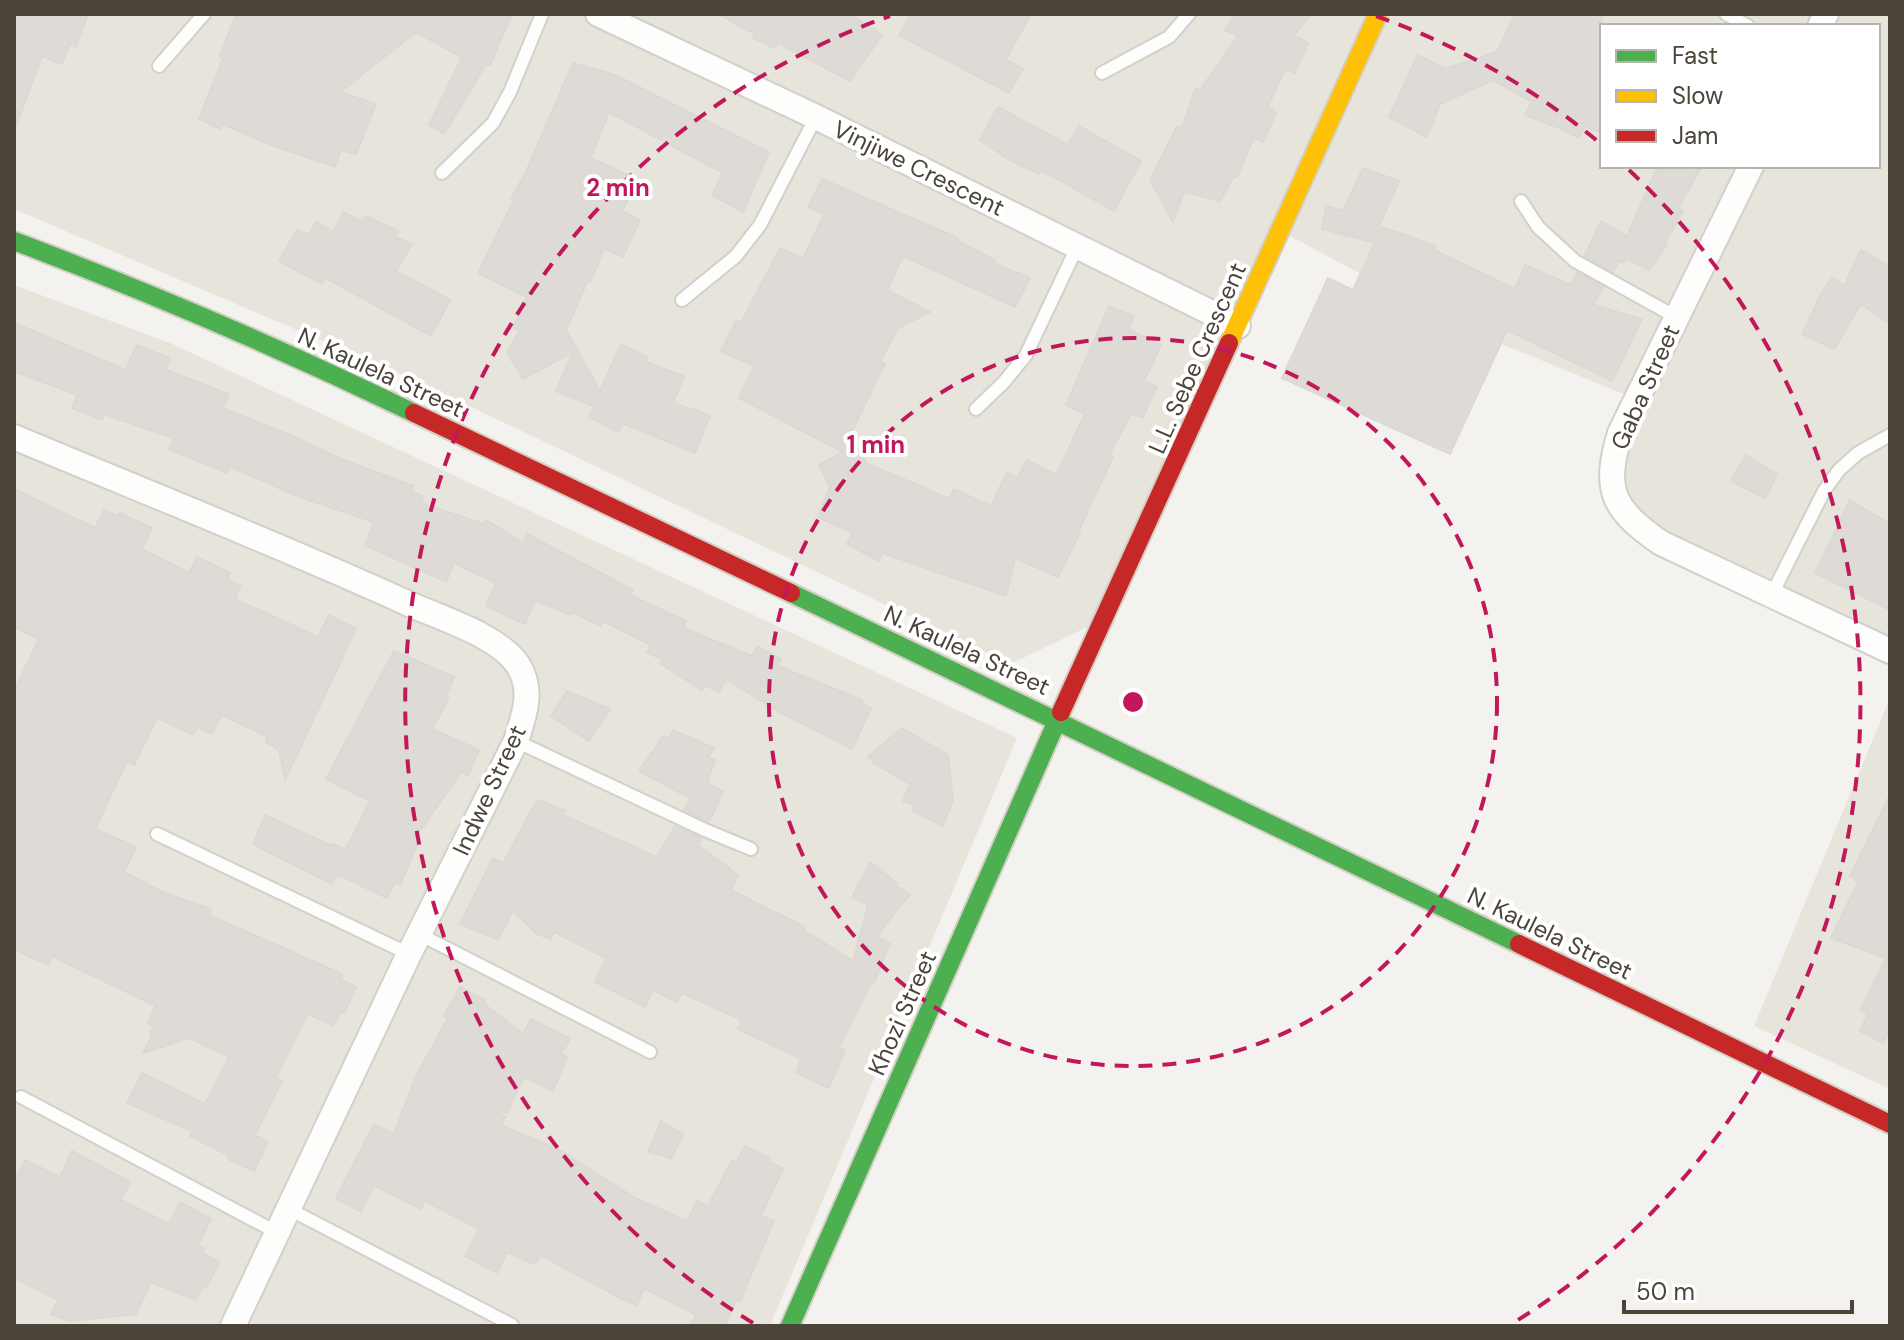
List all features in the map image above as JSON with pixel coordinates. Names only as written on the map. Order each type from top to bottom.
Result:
[{"type":"street","name":"Vinjiwe Crescent","points":[[598,14],[816,117],[1238,326]]},
{"type":"street","name":"L.L. Sebe Crescent","points":[[1058,720],[1378,14]]},
{"type":"street","name":"Gaba Street","points":[[1750,168],[1620,433],[1610,475],[1614,496],[1624,513],[1661,543],[1890,651]]},
{"type":"street","name":"N. Kaulela Street","points":[[14,241],[346,380],[1058,720],[1890,1124]]},
{"type":"street","name":"Indwe Street","points":[[14,437],[359,581],[486,639],[507,652],[519,667],[527,686],[525,711],[516,741],[414,944],[233,1326]]},
{"type":"street","name":"Khozi Street","points":[[790,1326],[1058,720]]},
{"type":"lane","points":[[159,66],[204,14]]},
{"type":"lane","points":[[442,173],[493,123],[510,92],[542,14]]},
{"type":"lane","points":[[1102,73],[1169,37],[1189,14]]},
{"type":"lane","points":[[1726,14],[1744,24]]},
{"type":"lane","points":[[682,300],[736,256],[760,225],[816,117]]},
{"type":"lane","points":[[1521,201],[1538,227],[1575,261],[1676,317]]},
{"type":"lane","points":[[976,409],[1026,355],[1078,245]]},
{"type":"lane","points":[[1771,596],[1824,491],[1839,470],[1858,453],[1890,435]]},
{"type":"lane","points":[[516,741],[751,849]]},
{"type":"lane","points":[[157,834],[414,944],[650,1052]]},
{"type":"lane","points":[[21,1097],[278,1233]]},
{"type":"lane","points":[[289,1209],[512,1325]]},
{"type":"shaded area","points":[[14,14],[1890,14],[1890,651],[1641,529],[1614,496],[1636,399],[1457,326],[1281,231],[1106,618],[1010,664],[421,383],[14,209]]},
{"type":"shaded area","points":[[14,285],[170,343],[1017,738],[770,1326],[14,1326]]},
{"type":"shaded area","points":[[1890,698],[1890,1089],[1754,1026]]},
{"type":"building","points":[[14,14],[88,14],[76,47],[70,44],[62,64],[42,56],[16,126],[14,125]]},
{"type":"building","points":[[236,14],[512,14],[490,65],[486,64],[444,134],[429,125],[462,57],[416,32],[340,92],[376,104],[356,154],[341,150],[335,167],[223,124],[220,129],[199,119]]},
{"type":"building","points":[[718,14],[850,14],[882,35],[850,81],[778,43],[774,48],[753,38],[755,34]]},
{"type":"building","points":[[911,14],[1031,14],[1006,59],[1023,69],[1009,93],[899,35]]},
{"type":"building","points":[[1235,14],[1311,14],[1294,35],[1308,43],[1295,73],[1285,69],[1268,106],[1276,113],[1263,142],[1254,137],[1237,177],[1234,176],[1220,201],[1184,192],[1173,222],[1150,180],[1177,127],[1182,128],[1195,89],[1200,90],[1238,36],[1225,30]]},
{"type":"building","points":[[1515,14],[1602,14],[1600,132],[1585,126],[1579,138],[1525,115],[1532,102],[1493,80],[1440,104],[1427,137],[1389,117],[1418,55],[1445,69],[1497,52]]},
{"type":"building","points":[[573,63],[615,75],[769,152],[743,212],[712,195],[723,173],[609,112],[591,158],[638,180],[622,211],[640,220],[623,257],[604,248],[566,330],[600,391],[621,344],[648,357],[646,362],[684,376],[673,403],[710,415],[695,453],[622,423],[618,432],[589,417],[594,406],[556,391],[573,352],[523,379],[507,353],[520,330],[513,328],[527,297],[478,273],[514,200],[511,198],[525,174]]},
{"type":"building","points":[[998,107],[1068,145],[1079,126],[1141,161],[1114,211],[1041,170],[1039,174],[1013,162],[980,140]]},
{"type":"building","points":[[1363,168],[1399,181],[1372,242],[1322,229],[1326,206],[1343,211]]},
{"type":"building","points":[[1657,168],[1701,168],[1678,208],[1683,211],[1667,244],[1649,270],[1626,258],[1623,262],[1619,261],[1613,272],[1585,256],[1601,221],[1627,236]]},
{"type":"building","points":[[822,179],[958,238],[957,241],[995,260],[994,263],[1030,278],[1015,307],[903,256],[887,290],[930,312],[898,328],[880,362],[885,364],[851,433],[866,463],[950,499],[954,489],[991,506],[1007,472],[1017,478],[1027,460],[1056,475],[1085,414],[1066,405],[1109,306],[1134,316],[1128,329],[1161,345],[1144,381],[1157,387],[1143,417],[1131,414],[1109,455],[1113,457],[1058,577],[1015,558],[1006,596],[882,553],[879,561],[847,544],[853,533],[818,517],[830,487],[819,465],[843,452],[739,398],[754,366],[721,351],[736,321],[741,323],[780,248],[803,259],[824,214],[808,207]]},
{"type":"building","points":[[343,212],[362,222],[366,216],[398,231],[395,237],[412,244],[396,271],[450,300],[431,336],[326,278],[322,284],[279,261],[297,230],[309,235],[316,222],[333,232]]},
{"type":"building","points":[[1382,227],[1436,246],[1434,250],[1515,289],[1525,265],[1571,285],[1577,272],[1603,287],[1593,305],[1642,319],[1612,381],[1507,330],[1450,454],[1282,378],[1328,278],[1353,290]]},
{"type":"building","points":[[1861,250],[1890,267],[1890,324],[1861,304],[1834,349],[1802,334],[1816,302],[1832,278],[1844,286]]},
{"type":"building","points":[[14,323],[126,370],[136,345],[170,358],[166,370],[229,394],[223,408],[413,486],[411,491],[423,496],[421,503],[484,524],[486,520],[523,543],[527,534],[633,590],[630,595],[686,621],[684,626],[693,632],[752,656],[757,646],[781,659],[778,666],[862,700],[862,704],[871,708],[852,749],[781,713],[726,679],[719,692],[705,685],[702,690],[661,664],[663,660],[647,652],[651,645],[603,621],[601,626],[535,600],[525,624],[486,606],[496,583],[454,563],[446,582],[365,545],[374,522],[297,496],[229,466],[227,473],[169,449],[173,438],[104,414],[102,420],[72,408],[77,395],[14,371]]},
{"type":"building","points":[[1746,455],[1777,474],[1765,498],[1731,481]]},
{"type":"building","points":[[14,489],[95,528],[104,510],[117,516],[120,513],[152,528],[142,549],[189,573],[197,557],[230,573],[227,580],[241,586],[235,599],[318,637],[329,615],[356,629],[285,780],[279,750],[266,742],[268,737],[222,715],[212,734],[197,727],[193,735],[157,718],[134,765],[127,761],[95,829],[136,847],[124,872],[160,891],[211,909],[209,915],[342,974],[341,979],[356,987],[345,1012],[341,1012],[333,1025],[308,1014],[276,1078],[282,1081],[255,1135],[268,1142],[254,1171],[190,1136],[192,1131],[127,1103],[142,1073],[205,1104],[229,1057],[189,1038],[143,1053],[152,1036],[153,1027],[148,1022],[156,1006],[52,956],[48,965],[14,949],[14,691],[39,639],[14,627]]},
{"type":"building","points":[[1850,500],[1890,524],[1890,610],[1815,573]]},
{"type":"building","points":[[394,651],[454,677],[446,697],[449,698],[432,729],[479,750],[468,776],[461,772],[414,840],[418,843],[400,885],[395,883],[387,898],[337,874],[332,884],[253,844],[265,815],[332,846],[346,849],[370,801],[326,779]]},
{"type":"building","points":[[567,691],[610,709],[589,741],[551,716]]},
{"type":"building","points":[[902,728],[948,755],[953,800],[943,826],[912,811],[914,805],[903,801],[910,784],[868,757]]},
{"type":"building","points":[[673,730],[714,748],[708,758],[715,760],[707,782],[723,792],[709,822],[684,810],[690,798],[639,771],[663,736],[669,738]]},
{"type":"building","points":[[1890,795],[1890,1030],[1883,1043],[1860,1031],[1868,1014],[1860,1010],[1886,958],[1831,938],[1858,882],[1850,876]]},
{"type":"building","points":[[537,800],[565,810],[563,815],[657,857],[675,826],[701,838],[698,845],[738,875],[731,890],[805,927],[804,930],[853,961],[868,905],[852,897],[870,862],[897,883],[896,886],[910,894],[876,937],[890,943],[874,983],[839,1047],[845,1050],[829,1088],[797,1073],[801,1059],[738,1029],[742,1020],[682,993],[677,1002],[653,990],[645,1007],[595,982],[606,958],[554,932],[551,939],[537,934],[513,911],[498,940],[460,924],[493,858],[503,863]]},
{"type":"building","points":[[460,987],[485,1000],[484,1004],[523,1034],[531,1019],[570,1039],[561,1054],[567,1057],[553,1091],[524,1077],[507,1113],[494,1109],[505,1117],[501,1125],[561,1151],[637,1199],[687,1221],[697,1201],[708,1206],[732,1160],[736,1163],[745,1146],[783,1168],[761,1216],[774,1221],[740,1301],[736,1300],[725,1326],[690,1326],[696,1315],[644,1288],[637,1305],[541,1255],[534,1264],[507,1252],[497,1273],[465,1256],[479,1229],[425,1201],[421,1209],[374,1185],[361,1212],[336,1198],[374,1124],[394,1134],[415,1078],[448,1018],[444,1016]]},
{"type":"building","points":[[661,1121],[683,1134],[671,1158],[648,1152]]},
{"type":"building","points":[[72,1151],[130,1182],[121,1200],[169,1224],[180,1202],[211,1219],[198,1245],[204,1249],[203,1253],[219,1262],[196,1300],[151,1282],[136,1314],[69,1321],[51,1314],[58,1300],[14,1278],[14,1182],[25,1160],[60,1177]]},
{"type":"traffic: fast","points":[[14,241],[216,322],[414,413]]},
{"type":"traffic: fast","points":[[791,593],[1519,944]]},
{"type":"traffic: fast","points":[[790,1326],[1061,712]]},
{"type":"traffic: slow","points":[[1229,343],[1378,14]]},
{"type":"traffic: jam","points":[[1061,712],[1229,343]]},
{"type":"traffic: jam","points":[[414,413],[791,593]]},
{"type":"traffic: jam","points":[[1519,944],[1890,1124]]}]
